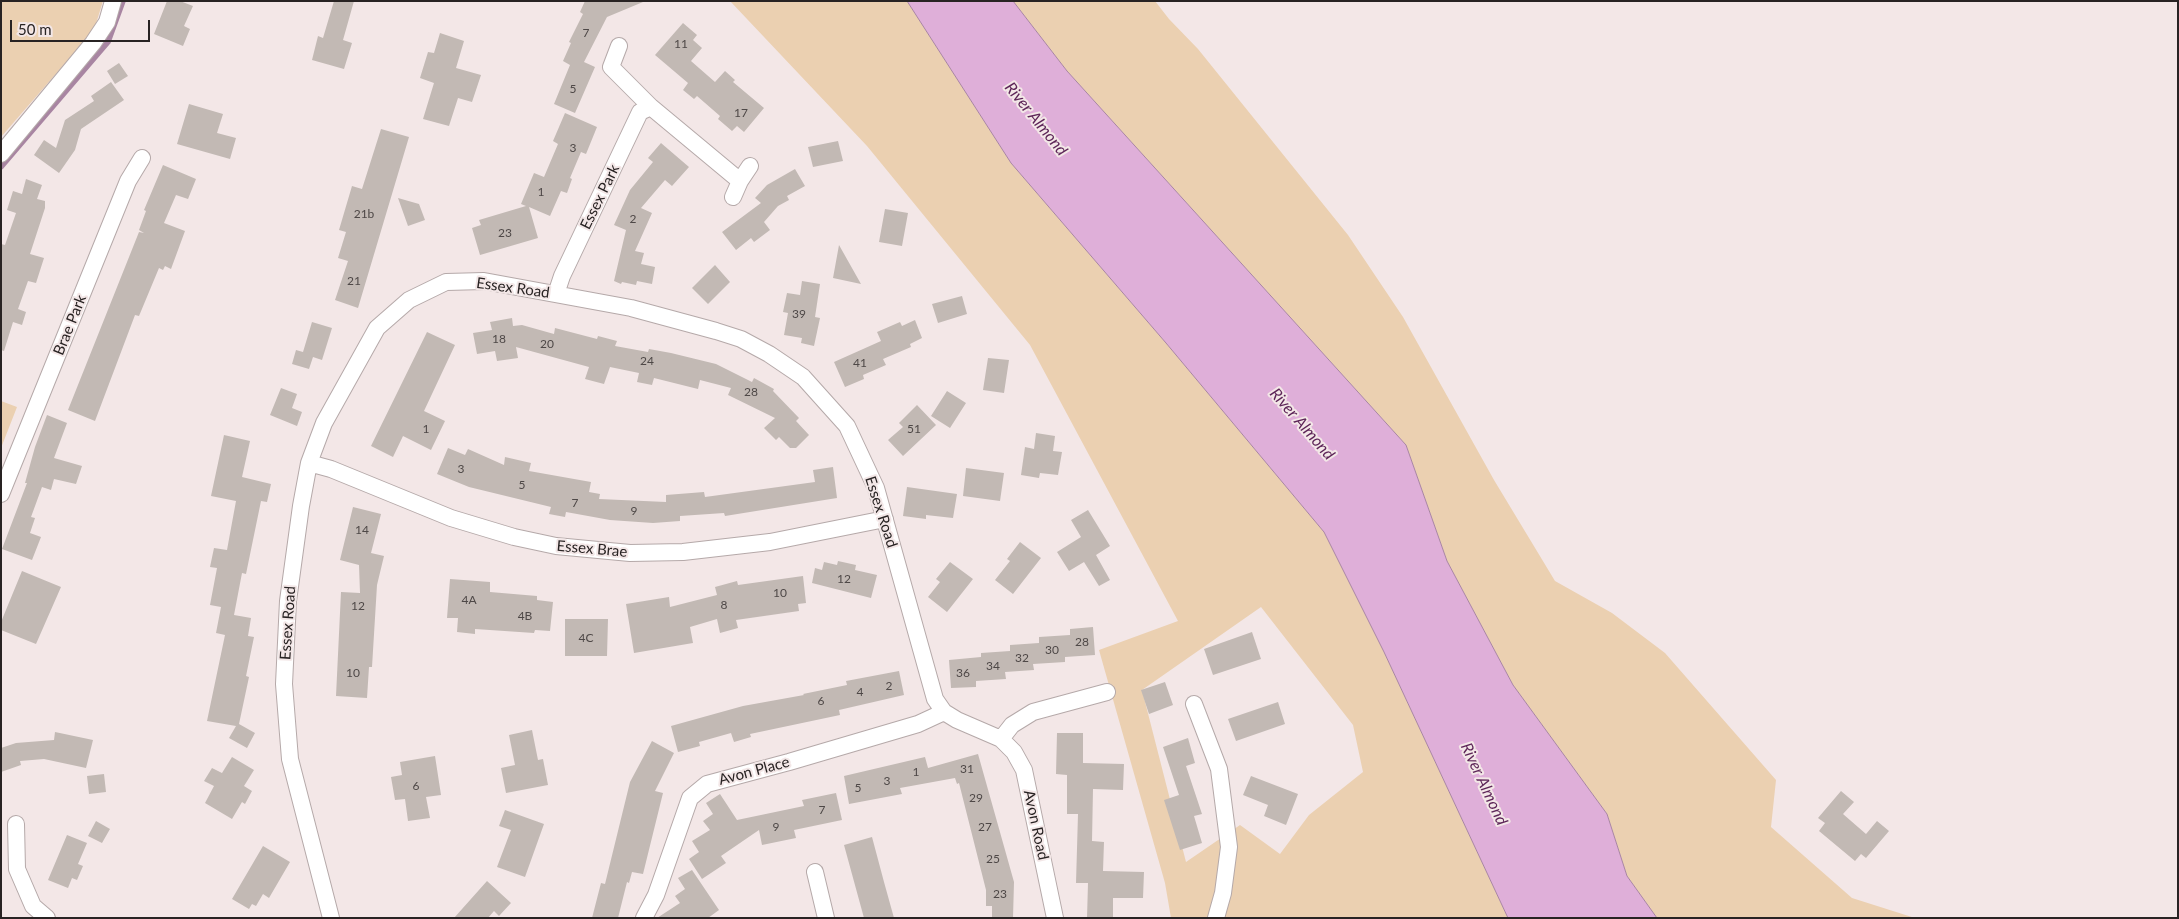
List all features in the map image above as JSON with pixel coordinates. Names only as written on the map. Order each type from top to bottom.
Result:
[{"type":"street","points":[[1,154],[93,43],[106,22],[113,1]]},
{"type":"street","points":[[619,46],[611,67],[651,107],[740,180]]},
{"type":"street","name":"Essex Park","points":[[556,294],[562,276],[640,112],[651,107]]},
{"type":"street","name":"Brae Park","points":[[1,494],[128,182],[142,158]]},
{"type":"street","points":[[734,197],[740,180],[750,166]]},
{"type":"street","name":"Essex Road","points":[[331,918],[290,759],[284,684],[288,601],[301,506],[309,463],[324,423],[377,328],[409,300],[446,282],[484,281],[631,308],[716,331],[755,347],[803,377],[847,426],[876,488],[935,699],[944,712]]},
{"type":"street","name":"Essex Brae","points":[[309,463],[331,469],[451,518],[514,537],[556,546],[630,553],[683,552],[770,542],[885,519]]},
{"type":"street","points":[[1001,739],[1012,725],[1033,712],[1107,692]]},
{"type":"street","points":[[1194,704],[1219,769],[1230,848],[1223,893],[1216,918]]},
{"type":"street","name":"Avon Road","points":[[944,712],[957,720],[1001,739],[1014,752],[1024,770],[1055,918]]},
{"type":"street","name":"Avon Place","points":[[644,918],[656,895],[690,798],[707,784],[790,762],[918,724],[944,712]]},
{"type":"street","points":[[16,824],[17,869],[33,906],[47,918]]},
{"type":"street","points":[[815,879],[826,918]]},
{"type":"shaded area","points":[[1,1],[103,1],[94,30],[1,137]]},
{"type":"shaded area","points":[[730,1],[907,1],[1011,163],[1166,343],[1324,532],[1384,652],[1508,918],[1171,918],[1165,883],[1099,650],[1178,621],[1030,345],[867,146]],"holes":[[[1261,607],[1353,725],[1363,772],[1309,815],[1280,854],[1240,825],[1186,862],[1142,690]]]},
{"type":"shaded area","points":[[1013,1],[1155,1],[1169,19],[1198,49],[1348,235],[1403,317],[1494,480],[1555,581],[1612,613],[1665,653],[1776,780],[1771,827],[1852,898],[1915,918],[1657,918],[1627,876],[1607,814],[1513,685],[1447,561],[1406,445],[1067,71]]},
{"type":"shaded area","points":[[1,401],[17,407],[1,448]]},
{"type":"water","name":"River Almond","points":[[907,1],[1013,1],[1067,71],[1406,445],[1447,561],[1513,685],[1607,814],[1627,876],[1657,918],[1508,918],[1384,652],[1324,532],[1166,343],[1011,163]]},
{"type":"building","points":[[167,1],[180,1],[193,6],[184,26],[190,29],[183,46],[154,34]]},
{"type":"building","points":[[334,1],[354,1],[343,40],[352,43],[344,69],[312,60],[318,36],[323,38]]},
{"type":"building","points":[[585,1],[643,2],[607,17],[584,62],[595,67],[575,113],[554,104],[570,65],[563,61],[571,43],[569,42],[583,14],[580,12]]},
{"type":"building","points":[[683,23],[697,35],[693,40],[702,48],[691,61],[715,82],[725,71],[735,80],[733,82],[764,108],[744,132],[737,126],[732,131],[718,119],[720,116],[697,96],[694,99],[683,90],[688,83],[655,55]]},
{"type":"building","points":[[440,33],[464,41],[456,68],[481,75],[472,102],[458,98],[449,126],[423,119],[434,83],[420,78],[428,52],[434,53]]},
{"type":"building","points":[[119,63],[128,76],[115,84],[107,71]]},
{"type":"building","points":[[111,82],[124,100],[81,129],[75,150],[59,173],[34,155],[44,140],[56,148],[65,120],[94,101],[91,96]]},
{"type":"building","points":[[189,104],[223,114],[217,133],[236,138],[230,159],[177,144]]},
{"type":"building","points":[[565,113],[597,127],[586,154],[581,152],[570,178],[572,179],[567,193],[561,191],[550,216],[529,207],[538,238],[480,255],[472,228],[481,225],[479,220],[526,206],[521,204],[534,173],[544,177],[558,144],[553,141]]},
{"type":"building","points":[[381,129],[409,137],[358,308],[335,300],[348,261],[338,258],[346,232],[339,230],[352,186],[362,189]]},
{"type":"building","points":[[838,141],[843,161],[813,167],[808,147]]},
{"type":"building","points":[[661,143],[689,167],[672,186],[665,180],[641,208],[652,213],[635,251],[644,253],[641,264],[655,267],[652,284],[637,281],[636,285],[622,282],[621,284],[614,281],[626,230],[614,225],[630,190],[653,162],[648,158]]},
{"type":"building","points":[[163,165],[196,179],[188,199],[176,195],[164,223],[185,231],[171,269],[165,266],[163,270],[159,268],[139,316],[135,315],[95,421],[68,410],[139,232],[144,233],[139,230],[146,211],[144,210]]},
{"type":"building","points":[[795,169],[805,186],[787,196],[789,200],[778,206],[764,222],[770,230],[754,242],[751,238],[736,250],[722,232],[761,203],[755,198],[767,185]]},
{"type":"building","points":[[26,179],[42,185],[37,199],[45,201],[45,208],[30,254],[44,258],[36,283],[28,281],[18,309],[26,312],[22,325],[13,322],[4,351],[1,350],[1,244],[5,245],[16,213],[7,210],[13,191],[22,194]]},
{"type":"building","points":[[398,198],[419,204],[425,220],[408,226]]},
{"type":"building","points":[[885,209],[908,213],[902,246],[879,242]]},
{"type":"building","points":[[839,245],[861,284],[833,278]]},
{"type":"building","points":[[715,265],[730,282],[708,304],[692,288]]},
{"type":"building","points":[[802,281],[820,284],[815,317],[820,318],[814,346],[801,343],[802,338],[784,335],[788,313],[783,312],[787,293],[800,295]]},
{"type":"building","points":[[962,296],[967,314],[938,323],[932,304]]},
{"type":"building","points":[[512,318],[513,326],[522,325],[554,334],[555,328],[597,339],[598,336],[617,341],[615,346],[648,352],[649,349],[671,353],[716,364],[752,382],[754,378],[774,389],[773,391],[799,418],[796,421],[809,435],[796,448],[790,448],[779,437],[776,440],[764,428],[775,418],[728,395],[731,388],[700,380],[698,389],[654,378],[652,385],[637,382],[639,373],[610,367],[604,384],[585,379],[589,367],[516,347],[518,358],[497,361],[495,351],[477,354],[473,333],[492,330],[490,322]]},
{"type":"building","points":[[915,320],[922,338],[910,344],[911,347],[883,359],[886,365],[863,375],[864,379],[845,387],[834,362],[881,341],[877,332],[900,322],[902,326]]},
{"type":"building","points":[[312,322],[332,328],[322,360],[313,357],[309,369],[292,364],[296,350],[303,352]]},
{"type":"building","points":[[427,332],[455,345],[424,411],[445,421],[431,450],[403,436],[393,457],[371,446]]},
{"type":"building","points":[[988,358],[1009,360],[1004,393],[983,390]]},
{"type":"building","points":[[281,388],[297,394],[292,408],[302,412],[297,426],[270,415]]},
{"type":"building","points":[[947,391],[966,403],[950,428],[931,416]]},
{"type":"building","points":[[917,405],[936,425],[903,456],[888,440],[903,427],[899,423]]},
{"type":"building","points":[[47,415],[67,423],[54,458],[82,466],[76,484],[54,479],[51,490],[42,487],[31,517],[35,518],[30,533],[41,537],[32,560],[2,549],[27,483],[25,483],[35,447]]},
{"type":"building","points":[[1036,433],[1055,436],[1053,451],[1062,452],[1058,475],[1040,473],[1039,478],[1021,475],[1025,447],[1034,449]]},
{"type":"building","points":[[224,435],[250,441],[242,477],[271,484],[267,502],[261,501],[246,574],[242,573],[234,615],[251,618],[248,636],[254,637],[246,676],[249,677],[239,724],[255,733],[247,748],[229,738],[236,726],[207,721],[225,635],[216,633],[221,607],[210,605],[217,568],[210,567],[214,548],[227,550],[236,501],[211,496]]},
{"type":"building","points":[[448,448],[465,455],[468,449],[504,465],[505,457],[531,463],[529,471],[591,482],[589,492],[600,494],[599,499],[666,502],[666,495],[704,492],[705,497],[815,482],[813,470],[833,467],[837,498],[725,516],[724,513],[680,516],[680,521],[653,523],[610,520],[566,512],[565,517],[549,514],[551,507],[469,487],[437,474]]},
{"type":"building","points":[[966,468],[1004,473],[1000,501],[963,496]]},
{"type":"building","points":[[907,487],[957,494],[953,518],[926,515],[926,519],[903,516]]},
{"type":"building","points":[[353,507],[381,514],[371,553],[384,556],[377,585],[372,667],[369,667],[367,698],[336,696],[341,592],[360,593],[359,565],[340,560]]},
{"type":"building","points":[[1088,510],[1110,546],[1096,555],[1110,580],[1099,586],[1084,562],[1069,571],[1057,552],[1081,537],[1071,520]]},
{"type":"building","points":[[1020,542],[1041,558],[1013,594],[995,580],[1010,561],[1007,559]]},
{"type":"building","points":[[838,561],[856,565],[855,570],[877,575],[871,598],[812,583],[815,568],[822,570],[824,562],[837,565]]},
{"type":"building","points":[[950,562],[973,579],[947,612],[928,597],[940,582],[936,579]]},
{"type":"building","points":[[22,571],[61,587],[36,644],[1,630],[1,622]]},
{"type":"building","points":[[803,576],[806,603],[798,604],[799,611],[736,620],[738,628],[720,633],[717,619],[690,627],[693,643],[634,653],[626,604],[669,597],[670,607],[717,595],[715,587],[737,581],[738,585]]},
{"type":"building","points":[[450,579],[490,582],[490,592],[537,596],[537,600],[553,602],[550,631],[535,630],[534,633],[475,629],[475,634],[457,632],[458,618],[447,618]]},
{"type":"building","points":[[565,619],[608,619],[607,656],[565,656]]},
{"type":"building","points":[[1093,627],[1095,655],[1065,657],[1065,662],[1033,664],[1034,670],[1005,672],[1006,679],[976,681],[976,687],[951,688],[949,660],[981,657],[981,653],[1010,651],[1010,645],[1039,643],[1039,637],[1070,635],[1070,629]]},
{"type":"building","points":[[1252,632],[1261,659],[1213,675],[1204,649]]},
{"type":"building","points":[[899,671],[904,695],[839,710],[840,715],[750,734],[751,737],[734,742],[731,733],[699,742],[700,746],[678,752],[671,726],[743,706],[847,685],[846,681]]},
{"type":"building","points":[[1165,682],[1173,705],[1149,714],[1141,690]]},
{"type":"building","points":[[1278,702],[1285,724],[1236,741],[1228,719]]},
{"type":"building","points":[[532,730],[538,760],[543,759],[548,785],[506,793],[501,768],[515,765],[509,735]]},
{"type":"building","points":[[55,732],[93,740],[86,768],[44,759],[20,761],[21,765],[1,772],[1,748],[16,743],[54,740]]},
{"type":"building","points":[[1057,733],[1083,733],[1083,763],[1124,764],[1123,790],[1093,789],[1092,841],[1104,842],[1103,871],[1144,872],[1143,898],[1113,898],[1113,918],[1087,918],[1088,883],[1076,883],[1078,814],[1067,814],[1067,775],[1056,774]]},
{"type":"building","points":[[1188,738],[1195,763],[1186,766],[1202,814],[1194,816],[1202,843],[1180,850],[1164,800],[1179,795],[1163,747]]},
{"type":"building","points":[[652,741],[674,753],[655,791],[663,793],[643,874],[632,872],[629,883],[627,882],[618,918],[592,918],[601,883],[605,884],[630,782]]},
{"type":"building","points":[[978,754],[1014,882],[1013,918],[992,918],[992,906],[986,906],[986,890],[959,783],[957,784],[955,778],[900,788],[902,794],[849,804],[844,776],[925,757],[928,768]]},
{"type":"building","points":[[435,756],[441,795],[426,797],[430,818],[408,821],[405,799],[395,800],[391,777],[402,775],[400,762]]},
{"type":"building","points":[[232,757],[254,770],[244,786],[252,791],[245,804],[242,802],[232,819],[205,803],[214,786],[204,781],[212,768],[222,773]]},
{"type":"building","points":[[104,774],[106,792],[89,794],[87,776]]},
{"type":"building","points":[[1251,776],[1298,794],[1286,825],[1264,816],[1268,805],[1243,795]]},
{"type":"building","points":[[1841,791],[1854,802],[1843,814],[1866,834],[1877,821],[1889,831],[1866,858],[1861,854],[1855,861],[1819,831],[1825,823],[1818,818]]},
{"type":"building","points":[[836,793],[842,820],[794,830],[796,838],[762,845],[759,830],[721,856],[726,863],[702,879],[689,859],[699,852],[692,841],[710,830],[703,821],[713,814],[706,803],[720,794],[737,820],[804,806],[802,800]]},
{"type":"building","points":[[505,810],[544,824],[525,877],[497,867],[511,830],[499,826]]},
{"type":"building","points":[[96,821],[110,829],[102,843],[88,836]]},
{"type":"building","points":[[67,835],[87,843],[78,864],[83,866],[77,880],[72,878],[68,888],[48,880]]},
{"type":"building","points":[[872,837],[894,918],[864,918],[844,845]]},
{"type":"building","points":[[263,846],[290,862],[269,898],[263,894],[256,906],[252,904],[249,909],[232,899]]},
{"type":"building","points":[[692,870],[719,910],[708,918],[657,918],[680,903],[675,896],[685,889],[678,878]]},
{"type":"building","points":[[487,881],[511,903],[499,916],[494,911],[488,918],[454,918]]},
{"type":"waterway","points":[[1,167],[108,42],[123,1]]}]
